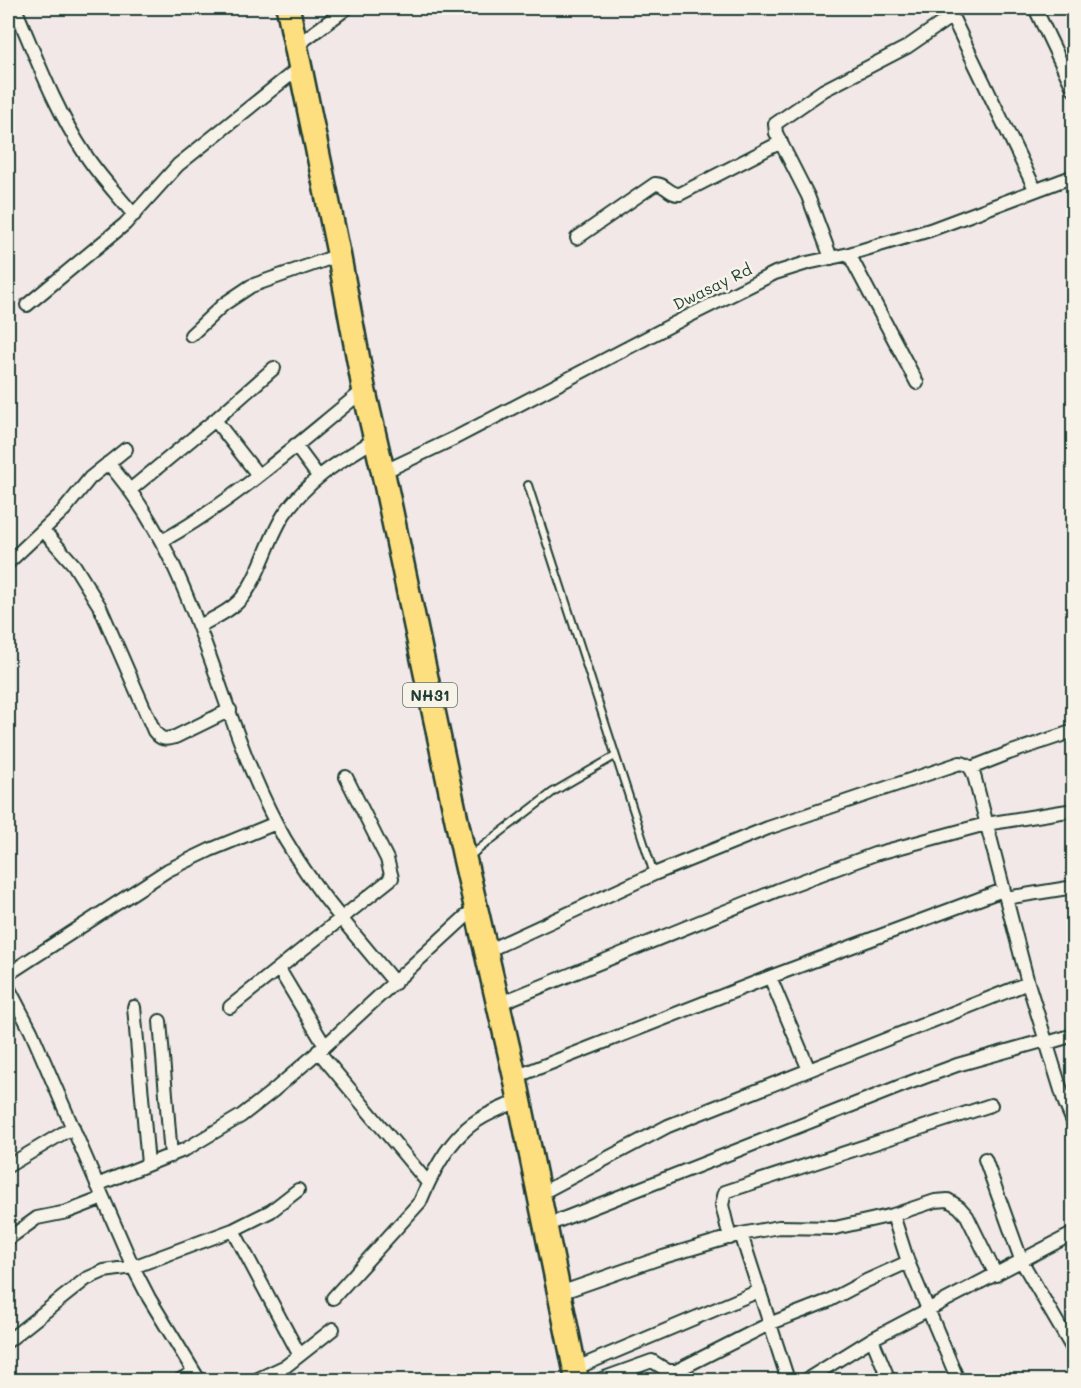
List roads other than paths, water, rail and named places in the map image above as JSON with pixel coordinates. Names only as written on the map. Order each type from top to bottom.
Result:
[{"type":"highway","name":"NH31","points":[[288,8],[339,255],[364,390],[465,860],[515,1077],[575,1375]]},
{"type":"street","points":[[15,8],[75,139],[96,169],[134,215]]},
{"type":"street","points":[[27,304],[134,215],[178,165],[298,56],[347,8]]},
{"type":"street","points":[[1035,8],[1074,90]]},
{"type":"street","points":[[831,258],[808,196],[774,128],[777,122],[824,90],[907,47],[950,12],[1035,189]]},
{"type":"street","points":[[577,238],[655,184],[663,185],[674,194],[680,194],[781,142]]},
{"type":"street","name":"Dwasay Rd","points":[[383,472],[455,438],[775,273],[930,230],[1074,176]]},
{"type":"street","points":[[849,254],[917,383]]},
{"type":"street","points":[[191,335],[224,304],[251,286],[339,255]]},
{"type":"street","points":[[130,490],[274,368]]},
{"type":"street","points":[[162,541],[211,512],[364,390]]},
{"type":"street","points":[[215,420],[258,475]]},
{"type":"street","points":[[199,627],[239,602],[250,586],[283,516],[306,487],[318,476],[376,439]]},
{"type":"street","points":[[296,445],[318,476]]},
{"type":"street","points":[[8,563],[64,510],[90,478],[126,449]]},
{"type":"street","points":[[108,463],[141,504],[162,541],[199,627],[250,767],[276,823],[310,876],[395,983]]},
{"type":"street","points":[[43,530],[74,565],[100,607],[153,731],[159,738],[166,740],[175,737],[230,710]]},
{"type":"street","points":[[970,768],[1074,731]]},
{"type":"street","points":[[487,951],[654,873],[768,828],[960,763],[965,764],[970,768],[975,779],[1028,982],[1065,1103],[1074,1124]]},
{"type":"street","points":[[230,1006],[392,878],[387,859],[346,777]]},
{"type":"street","points":[[498,1004],[875,854],[986,824],[1074,810]]},
{"type":"street","points":[[8,974],[168,870],[276,823]]},
{"type":"street","points":[[515,1077],[770,977],[1004,894],[1074,887]]},
{"type":"street","points":[[97,1185],[171,1156],[208,1137],[241,1116],[322,1048],[477,906]]},
{"type":"street","points":[[279,969],[322,1048],[428,1182]]},
{"type":"street","points":[[770,977],[809,1070]]},
{"type":"street","points":[[538,1195],[668,1126],[1028,982]]},
{"type":"street","points":[[8,987],[31,1031],[133,1267],[196,1376],[180,1380]]},
{"type":"street","points":[[134,1007],[148,1164]]},
{"type":"street","points":[[160,1021],[171,1156]]},
{"type":"street","points":[[545,1226],[957,1065],[1074,1035]]},
{"type":"street","points":[[333,1298],[420,1202],[428,1182],[462,1132],[482,1118],[519,1100]]},
{"type":"street","points":[[788,1380],[759,1291],[722,1205],[725,1192],[991,1105]]},
{"type":"street","points":[[8,1166],[73,1127]]},
{"type":"street","points":[[985,1160],[1022,1262],[1074,1351]]},
{"type":"street","points":[[8,1341],[86,1279],[104,1270],[133,1267],[233,1230],[271,1211],[298,1190]]},
{"type":"street","points":[[8,1239],[37,1218],[67,1212],[103,1198]]},
{"type":"street","points":[[560,1293],[663,1257],[736,1236],[779,1227],[835,1228],[893,1215],[935,1201],[948,1200],[967,1216],[996,1275]]},
{"type":"street","points":[[893,1215],[908,1262],[958,1380]]},
{"type":"street","points":[[233,1230],[298,1354]]},
{"type":"street","points":[[806,1380],[872,1339],[1074,1233]]},
{"type":"street","points":[[599,1380],[652,1361],[668,1371],[676,1371],[769,1324],[828,1301],[908,1262]]},
{"type":"street","points":[[575,1375],[759,1291]]},
{"type":"street","points":[[256,1380],[286,1366],[298,1354],[333,1329]]},
{"type":"street","points":[[872,1339],[889,1380]]},
{"type":"lane","points":[[528,485],[654,873]]},
{"type":"lane","points":[[465,860],[553,792],[615,756]]}]
